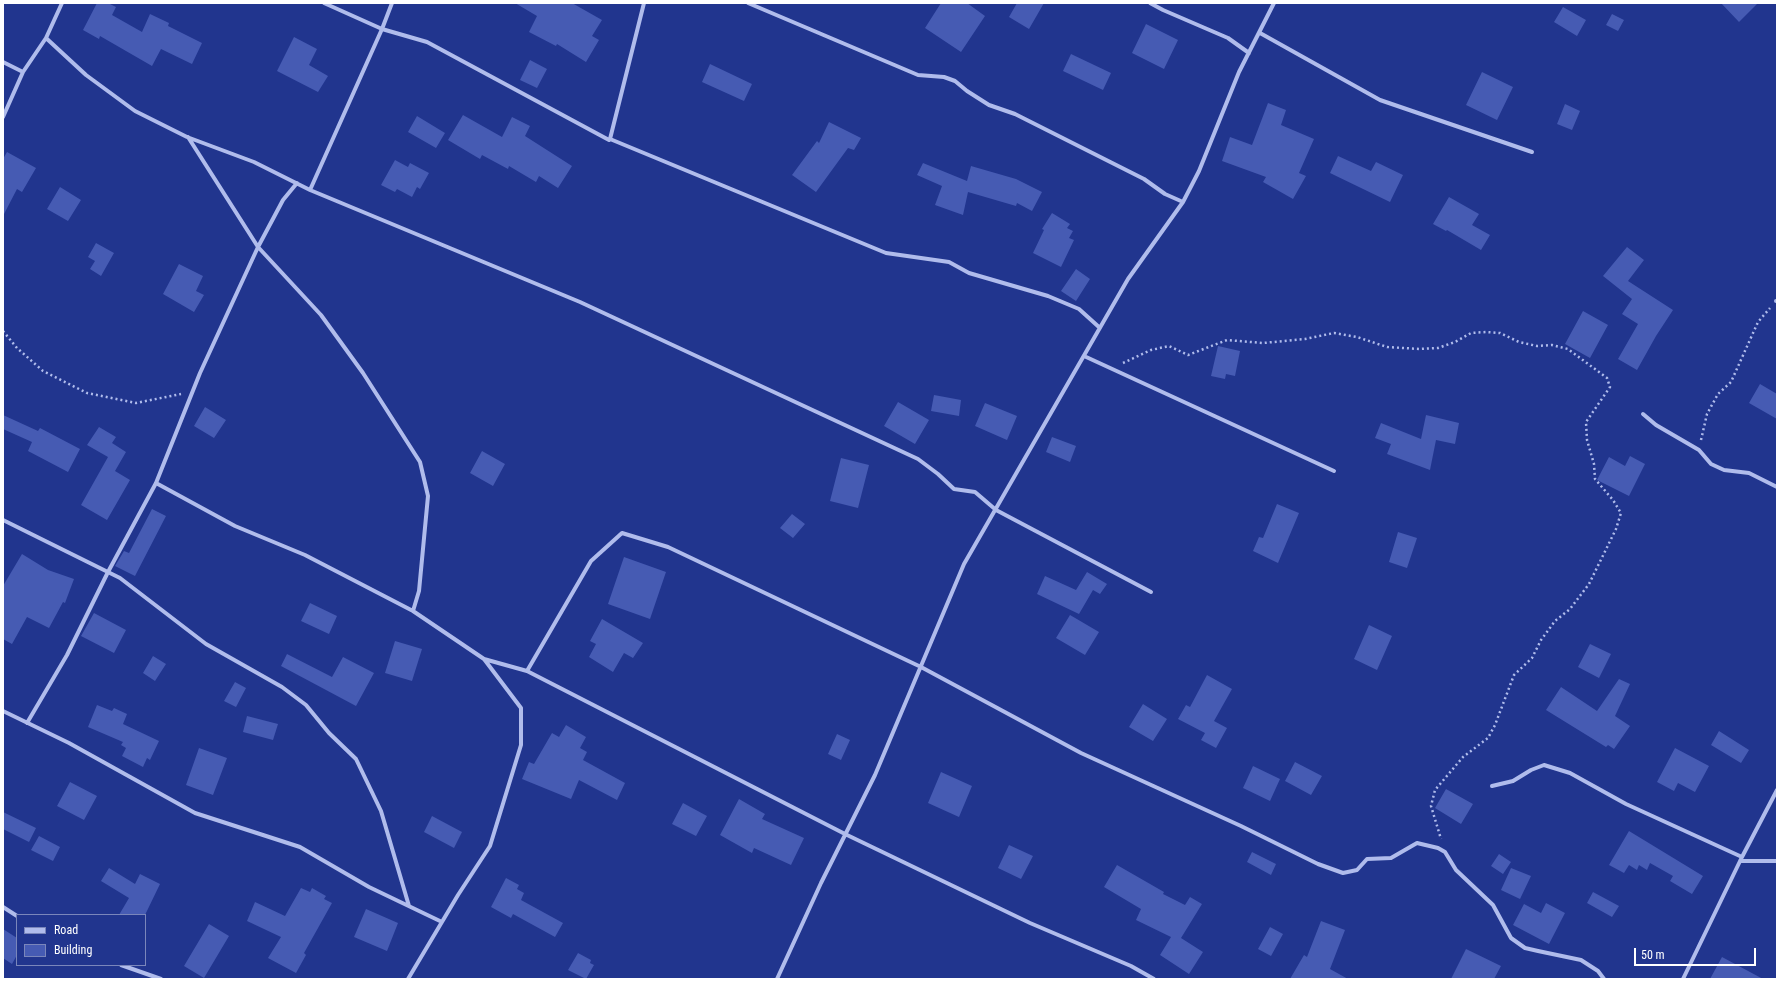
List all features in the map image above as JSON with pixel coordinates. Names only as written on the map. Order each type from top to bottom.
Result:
[{"type":"street","points":[[3,117],[23,72],[46,38],[62,3]]},
{"type":"street","points":[[324,3],[382,28],[427,42],[609,140],[610,139],[886,253],[950,262],[969,273],[1048,296],[1079,309],[1100,328]]},
{"type":"street","points":[[310,190],[392,3]]},
{"type":"street","points":[[610,139],[644,3]]},
{"type":"street","points":[[748,3],[918,75],[944,77],[955,81],[967,91],[989,105],[1015,114],[1144,179],[1165,194],[1183,202]]},
{"type":"street","points":[[1150,3],[1228,38],[1249,53]]},
{"type":"street","points":[[777,979],[845,834],[875,775],[964,564],[1128,279],[1183,202],[1199,171],[1239,72],[1274,3]]},
{"type":"street","points":[[1260,33],[1380,100],[1532,152]]},
{"type":"street","points":[[46,38],[86,75],[134,111],[187,137],[254,162],[310,190],[580,302],[918,459],[928,466],[954,490],[975,492],[996,510],[1151,592]]},
{"type":"street","points":[[3,62],[23,72]]},
{"type":"street","points":[[187,137],[258,247],[322,315],[363,373],[420,462],[428,496],[419,591],[413,611]]},
{"type":"street","points":[[27,723],[67,655],[108,572],[156,483],[193,392],[258,247],[283,200],[297,183]]},
{"type":"street","points":[[1084,356],[1334,471]]},
{"type":"street","points":[[1643,414],[1656,425],[1699,450],[1711,464],[1724,470],[1749,473],[1777,487]]},
{"type":"street","points":[[156,483],[235,526],[305,555],[413,611],[484,659],[527,672],[845,834],[1030,923],[1131,966],[1154,979]]},
{"type":"street","points":[[3,520],[120,578],[206,644],[282,687],[306,705],[329,733],[356,759],[381,811],[409,906]]},
{"type":"street","points":[[527,672],[591,561],[622,533],[668,547],[921,667],[1081,753],[1241,826],[1318,864],[1343,873],[1357,870],[1367,859],[1390,858],[1417,843],[1438,848],[1445,852],[1456,870],[1493,905],[1511,938],[1525,948],[1538,952],[1582,960],[1598,971],[1604,979]]},
{"type":"street","points":[[408,979],[490,846],[521,745],[521,708],[484,659]]},
{"type":"street","points":[[3,711],[70,743],[196,813],[300,847],[369,886],[442,922]]},
{"type":"street","points":[[1492,786],[1513,781],[1531,770],[1544,766],[1570,773],[1626,804],[1741,859],[1777,860]]},
{"type":"street","points":[[1683,979],[1741,859],[1777,790]]},
{"type":"street","points":[[3,907],[16,915]]},
{"type":"street","points":[[125,966],[161,979]]},
{"type":"path","points":[[1699,450],[1707,414],[1718,394],[1731,382],[1758,322],[1777,301]]},
{"type":"path","points":[[3,331],[17,348],[43,371],[87,392],[136,403],[193,392]]},
{"type":"path","points":[[1111,368],[1151,350],[1169,346],[1188,355],[1227,340],[1263,343],[1305,339],[1334,333],[1387,347],[1419,349],[1438,348],[1455,342],[1471,333],[1486,332],[1500,333],[1519,342],[1537,346],[1552,345],[1568,349],[1607,378],[1610,386],[1586,422],[1587,440],[1594,464],[1595,479],[1613,500],[1621,513],[1616,529],[1589,584],[1570,609],[1555,621],[1541,640],[1532,658],[1514,675],[1488,738],[1463,757],[1435,790],[1431,806],[1438,824],[1445,852]]},
{"type":"building","points":[[97,3],[108,3],[116,7],[112,15],[142,32],[150,14],[169,23],[168,26],[202,43],[192,64],[161,49],[152,66],[100,36],[99,39],[83,30]]},
{"type":"building","points":[[515,3],[572,3],[602,20],[592,36],[599,40],[586,62],[557,44],[556,46],[529,32],[537,16]]},
{"type":"building","points":[[941,3],[967,3],[985,16],[961,52],[925,28]]},
{"type":"building","points":[[1017,3],[1044,3],[1029,29],[1009,17]]},
{"type":"building","points":[[1721,3],[1758,3],[1739,22]]},
{"type":"building","points":[[1563,7],[1586,20],[1577,36],[1554,22]]},
{"type":"building","points":[[1612,14],[1624,20],[1618,31],[1606,25]]},
{"type":"building","points":[[1146,24],[1178,40],[1164,69],[1132,53]]},
{"type":"building","points":[[294,37],[317,49],[309,65],[328,76],[318,92],[277,71]]},
{"type":"building","points":[[1071,54],[1111,73],[1103,90],[1063,71]]},
{"type":"building","points":[[530,60],[547,69],[537,88],[520,80]]},
{"type":"building","points":[[710,64],[752,84],[744,101],[702,82]]},
{"type":"building","points":[[1482,72],[1513,87],[1497,120],[1466,105]]},
{"type":"building","points":[[1268,103],[1286,110],[1281,125],[1314,139],[1299,173],[1306,176],[1293,199],[1263,182],[1266,177],[1222,161],[1230,137],[1252,145]]},
{"type":"building","points":[[1565,104],[1580,111],[1572,130],[1557,124]]},
{"type":"building","points":[[463,115],[502,137],[512,117],[530,126],[525,136],[572,166],[558,188],[539,176],[536,182],[509,166],[508,169],[482,155],[480,159],[448,140]]},
{"type":"building","points":[[417,116],[445,133],[436,148],[408,132]]},
{"type":"building","points":[[829,122],[861,138],[854,150],[848,148],[816,192],[792,175],[817,141],[819,143]]},
{"type":"building","points":[[7,152],[36,168],[22,192],[17,189],[3,216],[3,159]]},
{"type":"building","points":[[1338,156],[1371,171],[1376,162],[1403,175],[1390,202],[1330,173]]},
{"type":"building","points":[[395,160],[408,167],[410,163],[429,173],[420,189],[417,187],[412,197],[397,189],[395,192],[381,185]]},
{"type":"building","points":[[923,163],[967,181],[971,166],[1016,179],[1042,192],[1032,211],[1017,203],[1016,206],[968,192],[963,215],[935,205],[942,186],[917,175]]},
{"type":"building","points":[[60,187],[81,200],[68,221],[47,209]]},
{"type":"building","points":[[1449,197],[1479,214],[1472,225],[1490,235],[1481,250],[1447,230],[1446,231],[1433,224]]},
{"type":"building","points":[[1052,213],[1070,224],[1067,228],[1073,231],[1069,238],[1074,240],[1061,267],[1033,253],[1044,230],[1042,229]]},
{"type":"building","points":[[96,243],[114,253],[101,276],[90,269],[95,261],[88,257]]},
{"type":"building","points":[[1627,247],[1644,260],[1628,281],[1673,310],[1656,336],[1637,370],[1618,359],[1638,324],[1622,314],[1632,299],[1603,276]]},
{"type":"building","points":[[179,264],[203,276],[196,291],[204,295],[194,312],[163,294]]},
{"type":"building","points":[[1076,269],[1090,279],[1076,301],[1061,291]]},
{"type":"building","points":[[1583,311],[1608,325],[1590,358],[1565,344]]},
{"type":"building","points":[[1218,346],[1240,351],[1235,376],[1226,374],[1225,379],[1211,376]]},
{"type":"building","points":[[1760,384],[1777,394],[1777,419],[1749,403]]},
{"type":"building","points":[[934,395],[961,400],[959,416],[931,411]]},
{"type":"building","points":[[898,402],[929,420],[915,444],[884,426]]},
{"type":"building","points":[[985,403],[1017,416],[1007,440],[975,426]]},
{"type":"building","points":[[205,407],[226,420],[214,438],[194,426]]},
{"type":"building","points":[[3,415],[38,431],[40,428],[80,449],[68,472],[28,451],[32,442],[3,429]]},
{"type":"building","points":[[1426,415],[1459,423],[1455,444],[1436,440],[1430,470],[1387,454],[1391,444],[1375,438],[1381,423],[1421,439]]},
{"type":"building","points":[[99,427],[116,437],[112,443],[126,452],[115,471],[130,480],[107,520],[81,505],[108,457],[87,445]]},
{"type":"building","points":[[1052,437],[1076,446],[1070,462],[1046,452]]},
{"type":"building","points":[[482,451],[505,464],[493,486],[470,473]]},
{"type":"building","points":[[1630,456],[1645,464],[1629,496],[1597,480],[1609,457],[1625,466]]},
{"type":"building","points":[[841,458],[869,465],[858,508],[830,501]]},
{"type":"building","points":[[1277,504],[1299,513],[1278,563],[1253,551],[1259,537],[1263,538]]},
{"type":"building","points":[[152,509],[166,516],[135,576],[115,566],[124,551],[129,553]]},
{"type":"building","points":[[792,514],[805,524],[793,538],[780,528]]},
{"type":"building","points":[[1398,532],[1417,538],[1407,568],[1389,562]]},
{"type":"building","points":[[22,554],[48,570],[74,579],[65,603],[63,602],[49,628],[27,617],[12,644],[3,639],[3,586]]},
{"type":"building","points":[[624,557],[666,572],[650,619],[608,604]]},
{"type":"building","points":[[1087,572],[1107,584],[1100,594],[1093,590],[1079,614],[1037,594],[1045,576],[1076,590]]},
{"type":"building","points":[[310,603],[337,616],[329,634],[301,621]]},
{"type":"building","points":[[94,613],[126,630],[114,653],[81,636]]},
{"type":"building","points":[[1070,615],[1099,632],[1085,655],[1056,638]]},
{"type":"building","points":[[602,619],[643,643],[633,658],[624,653],[613,672],[589,657],[596,644],[590,641]]},
{"type":"building","points":[[1369,625],[1392,636],[1377,670],[1354,659]]},
{"type":"building","points":[[395,641],[422,649],[412,681],[385,673]]},
{"type":"building","points":[[1590,644],[1611,654],[1599,678],[1578,667]]},
{"type":"building","points":[[287,654],[332,677],[343,657],[374,673],[356,706],[281,666]]},
{"type":"building","points":[[153,656],[166,664],[155,681],[143,673]]},
{"type":"building","points":[[1207,675],[1232,689],[1214,721],[1227,728],[1216,748],[1201,740],[1205,733],[1178,719],[1186,705],[1190,707]]},
{"type":"building","points":[[1619,679],[1630,684],[1615,716],[1630,726],[1614,749],[1608,745],[1606,747],[1546,710],[1561,687],[1597,711]]},
{"type":"building","points":[[235,682],[246,688],[236,707],[224,701]]},
{"type":"building","points":[[1143,704],[1167,719],[1153,741],[1129,727]]},
{"type":"building","points":[[97,705],[112,711],[114,708],[127,714],[123,724],[159,741],[150,760],[147,758],[143,767],[122,756],[126,748],[121,745],[123,742],[88,727]]},
{"type":"building","points":[[247,716],[278,724],[273,740],[243,732]]},
{"type":"building","points":[[566,725],[586,737],[580,748],[587,752],[583,760],[625,783],[617,800],[579,780],[571,799],[522,779],[529,762],[534,764],[552,733],[559,737]]},
{"type":"building","points":[[1719,731],[1749,750],[1741,763],[1711,745]]},
{"type":"building","points":[[837,734],[850,740],[841,760],[828,754]]},
{"type":"building","points":[[199,748],[227,758],[213,795],[186,785]]},
{"type":"building","points":[[1675,748],[1709,766],[1695,792],[1678,783],[1674,791],[1657,782]]},
{"type":"building","points":[[1295,762],[1322,776],[1311,795],[1285,781]]},
{"type":"building","points":[[1253,766],[1280,779],[1270,801],[1243,788]]},
{"type":"building","points":[[941,772],[972,786],[959,817],[928,803]]},
{"type":"building","points":[[70,782],[97,796],[84,820],[57,806]]},
{"type":"building","points":[[1446,789],[1473,804],[1461,824],[1435,808]]},
{"type":"building","points":[[739,799],[765,814],[762,819],[804,838],[791,865],[754,848],[752,853],[720,835]]},
{"type":"building","points":[[683,803],[707,816],[696,836],[672,824]]},
{"type":"building","points":[[3,812],[36,828],[29,842],[3,829]]},
{"type":"building","points":[[432,816],[462,832],[454,848],[424,832]]},
{"type":"building","points":[[1629,831],[1703,876],[1692,894],[1670,881],[1673,876],[1650,863],[1647,870],[1639,865],[1637,870],[1629,865],[1624,873],[1609,865]]},
{"type":"building","points":[[39,836],[60,847],[53,861],[31,850]]},
{"type":"building","points":[[1009,845],[1033,856],[1021,879],[998,868]]},
{"type":"building","points":[[1252,852],[1276,864],[1271,875],[1247,862]]},
{"type":"building","points":[[1499,854],[1511,862],[1503,874],[1491,866]]},
{"type":"building","points":[[1117,865],[1164,892],[1163,894],[1185,905],[1190,897],[1202,904],[1181,938],[1203,952],[1189,974],[1160,955],[1171,937],[1136,920],[1141,909],[1104,887]]},
{"type":"building","points":[[109,868],[135,884],[140,874],[160,884],[145,914],[120,914],[129,898],[101,881]]},
{"type":"building","points":[[1511,868],[1531,876],[1520,899],[1501,890]]},
{"type":"building","points":[[506,878],[519,885],[517,889],[524,893],[521,900],[563,923],[555,937],[513,914],[511,918],[491,907]]},
{"type":"building","points":[[301,888],[310,892],[312,888],[326,896],[324,899],[332,903],[304,953],[306,955],[296,973],[268,958],[281,937],[247,921],[255,902],[285,916]]},
{"type":"building","points":[[1593,892],[1619,906],[1612,917],[1587,903]]},
{"type":"building","points":[[1546,903],[1565,913],[1549,944],[1513,925],[1524,904],[1541,913]]},
{"type":"building","points":[[366,909],[398,923],[387,951],[354,937]]},
{"type":"building","points":[[1321,921],[1345,930],[1330,969],[1348,979],[1290,979],[1304,955],[1307,957]]},
{"type":"building","points":[[209,924],[229,936],[204,978],[184,966]]},
{"type":"building","points":[[1270,927],[1283,934],[1271,956],[1258,949]]},
{"type":"building","points":[[3,929],[16,937],[16,957],[12,964],[3,958]]},
{"type":"building","points":[[1466,949],[1501,966],[1494,979],[1451,979]]},
{"type":"building","points":[[578,953],[591,960],[590,963],[594,965],[586,979],[568,970]]},
{"type":"building","points":[[1722,957],[1763,979],[1710,979]]}]
